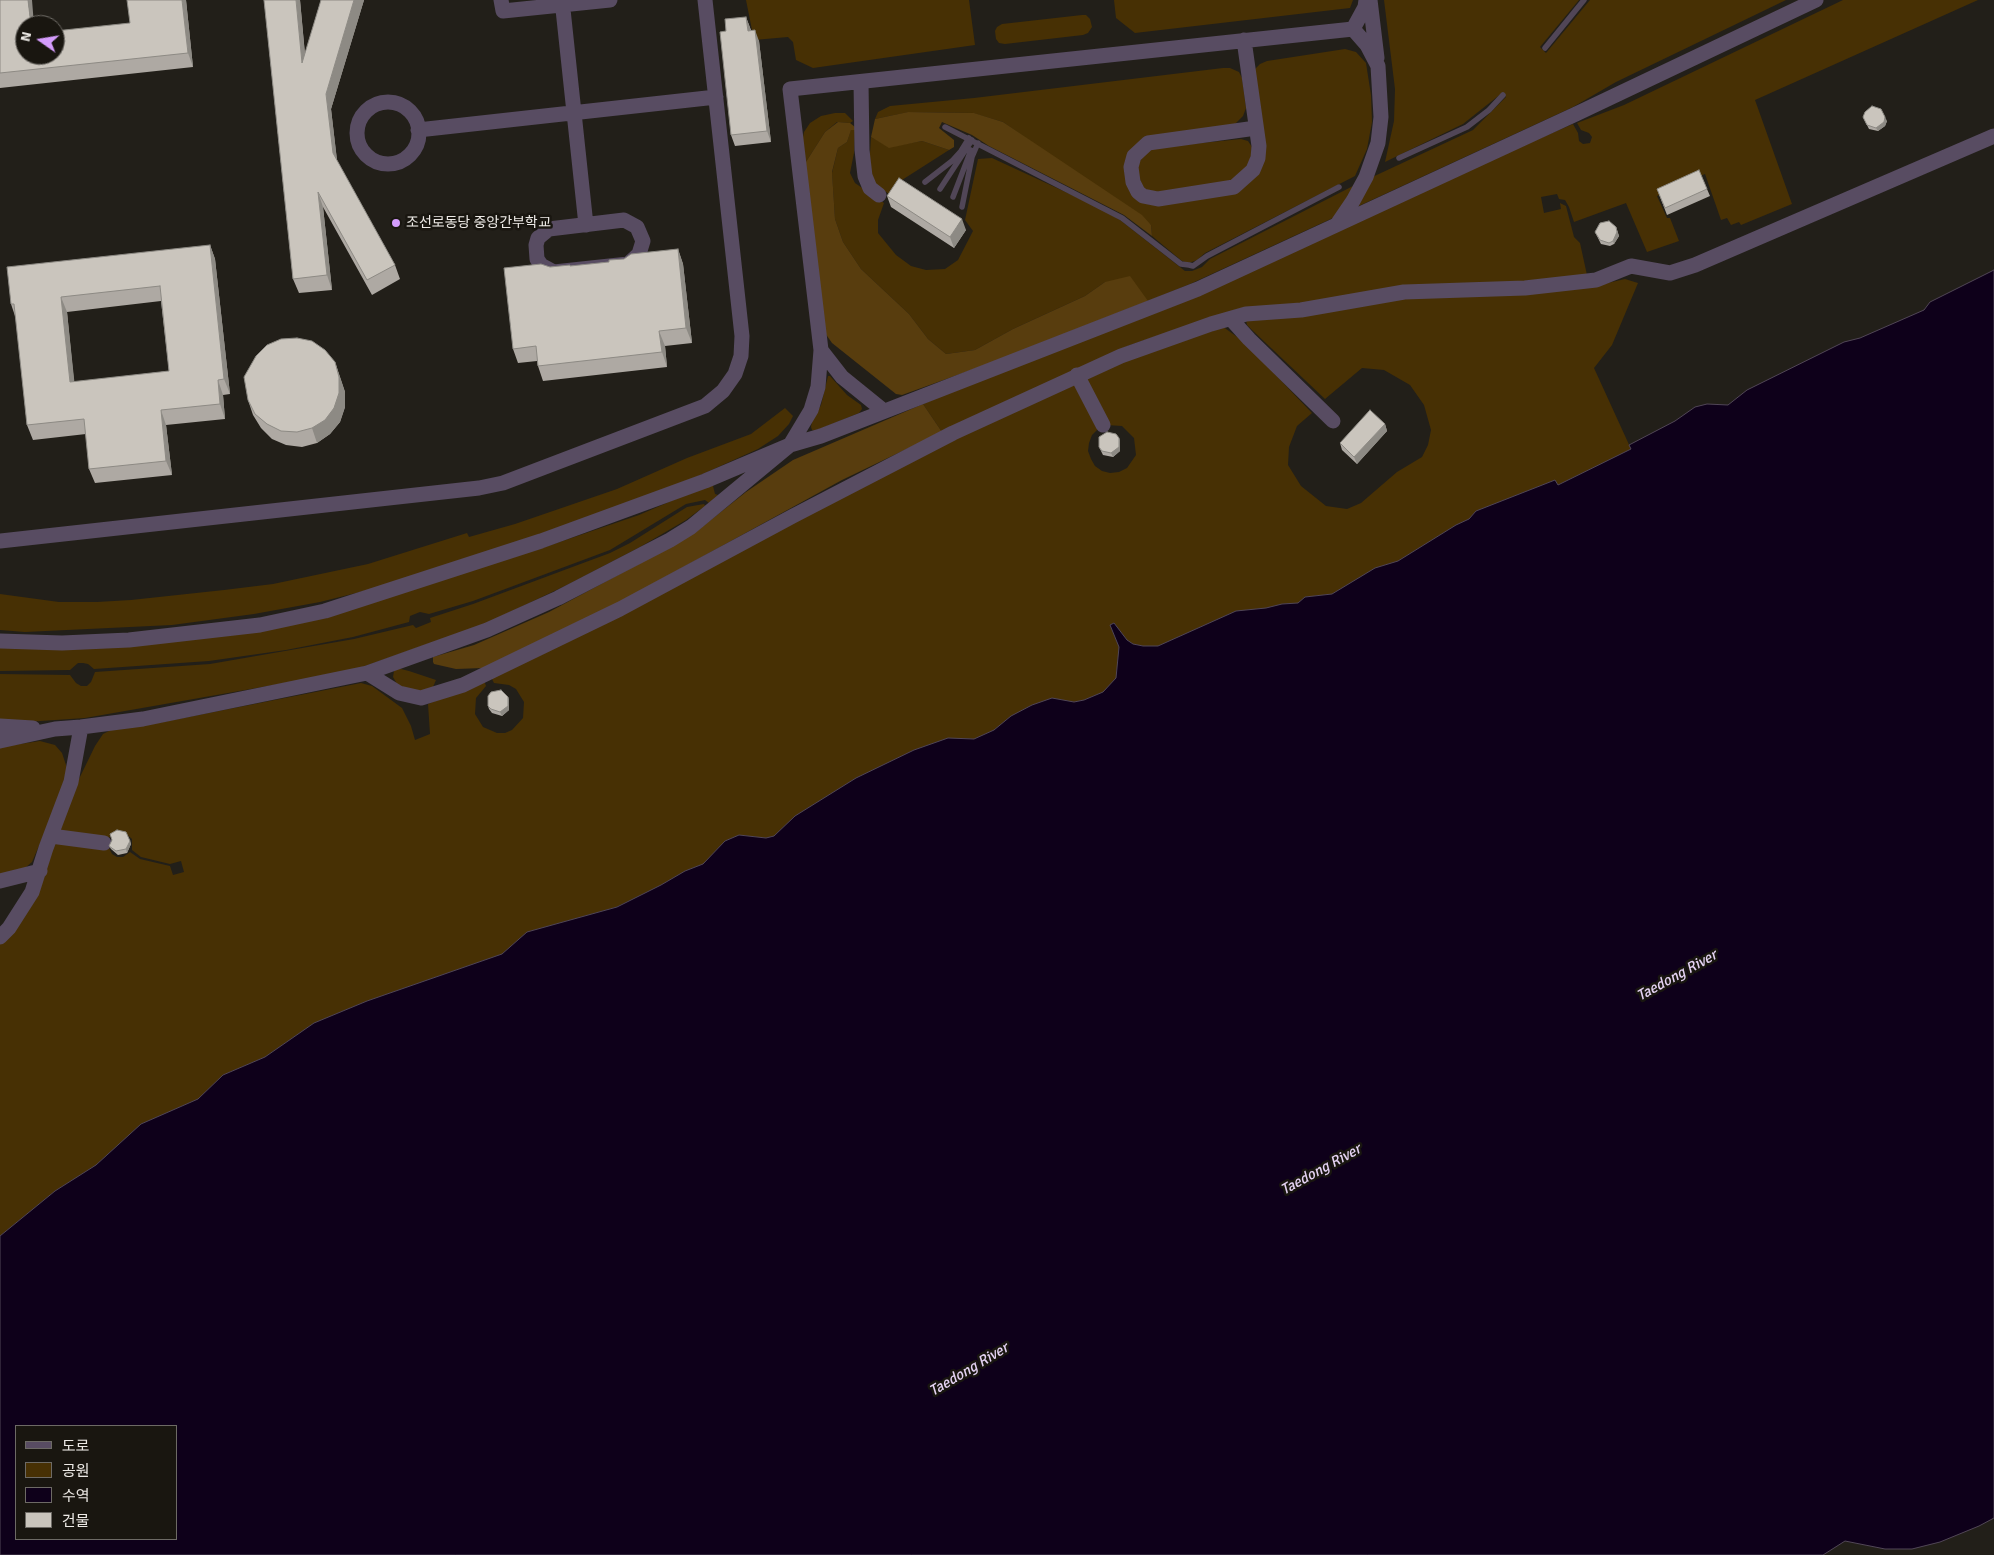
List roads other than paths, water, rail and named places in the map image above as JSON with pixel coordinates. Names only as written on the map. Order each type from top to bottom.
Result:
[{"type":"street","points":[[501,0],[502,12],[562,3],[610,0]]},
{"type":"street","points":[[0,541],[479,488],[503,483],[705,406],[723,391],[734,374],[741,356],[742,336],[705,0]]},
{"type":"street","points":[[1353,29],[1365,7],[1366,0]]},
{"type":"street","points":[[1336,225],[1354,201],[1366,178],[1378,143],[1381,117],[1378,66],[1370,0]]},
{"type":"street","points":[[0,641],[62,643],[130,640],[260,625],[325,611],[541,541],[705,481],[790,445],[821,436],[1198,289],[1576,114],[1816,0]]},
{"type":"street","points":[[562,3],[586,225]]},
{"type":"street","points":[[0,726],[55,729],[142,719],[367,673],[487,630],[558,598],[647,553],[691,527],[790,445],[811,410],[818,387],[821,350],[790,89],[1353,29]]},
{"type":"street","points":[[1353,29],[1367,46],[1378,66]]},
{"type":"street","points":[[1244,40],[1256,128],[1258,146],[1256,164],[1253,170],[1234,186],[1158,198],[1143,196],[1138,192],[1133,182],[1131,172],[1134,156],[1148,143],[1256,128]]},
{"type":"street","points":[[861,82],[862,150],[865,176],[870,188],[879,195]]},
{"type":"street","points":[[418,130],[716,97]]},
{"type":"street","points":[[388,102],[398,104],[407,109],[414,116],[418,130],[416,146],[410,155],[402,161],[393,164],[382,164],[372,161],[350,138],[361,116],[368,109],[377,104],[388,102]]},
{"type":"street","points":[[367,673],[399,692],[421,698],[463,685],[489,681],[785,520],[953,433],[1121,356],[1211,324],[1246,314],[1301,310],[1404,292],[1525,288],[1596,280],[1631,266],[1670,273],[1695,265],[1994,136]]},
{"type":"street","points":[[624,220],[631,223],[637,227],[643,240],[640,254],[628,264],[554,272],[541,266],[537,260],[536,245],[543,233],[549,229],[586,225],[624,220]]},
{"type":"street","points":[[1231,319],[1249,340],[1333,421]]},
{"type":"street","points":[[821,350],[842,377],[884,411]]},
{"type":"street","points":[[1077,375],[1103,425]]},
{"type":"street","points":[[0,937],[9,928],[32,892],[71,782],[81,727]]},
{"type":"street","points":[[0,741],[55,729]]},
{"type":"street","points":[[51,836],[104,843]]},
{"type":"street","points":[[0,882],[40,871]]},
{"type":"water","name":"Taedong River","points":[[1994,270],[1994,1518],[1940,1542],[1912,1549],[1885,1549],[1845,1541],[1823,1555],[0,1555],[0,1236],[55,1191],[96,1165],[141,1124],[198,1099],[223,1075],[265,1057],[314,1023],[367,1001],[502,954],[527,932],[617,907],[685,871],[703,864],[725,841],[739,835],[766,838],[774,836],[795,816],[856,778],[914,750],[948,738],[974,739],[994,730],[1011,716],[1032,705],[1052,698],[1074,702],[1103,692],[1116,678],[1119,647],[1110,625],[1114,623],[1127,640],[1133,644],[1158,646],[1236,611],[1298,603],[1305,597],[1332,594],[1375,568],[1398,561],[1469,519],[1476,511],[1555,480],[1558,485],[1631,449],[1629,445],[1675,421],[1695,407],[1707,404],[1728,405],[1747,390],[1844,342],[1860,338],[1924,310],[1930,302]]},
{"type":"waterway","points":[[1545,48],[1584,0]]},
{"type":"waterway","points":[[1399,158],[1467,127],[1489,110],[1503,95]]},
{"type":"waterway","points":[[945,127],[1122,218],[1181,264],[1193,266],[1207,256],[1339,187]]},
{"type":"waterway","points":[[925,182],[952,161],[969,138]]},
{"type":"waterway","points":[[940,189],[972,140]]},
{"type":"waterway","points":[[962,207],[972,157],[978,143]]},
{"type":"waterway","points":[[953,197],[971,150]]},
{"type":"place","name":"조선로동당 중앙간부학교","points":[[396,223]]}]
